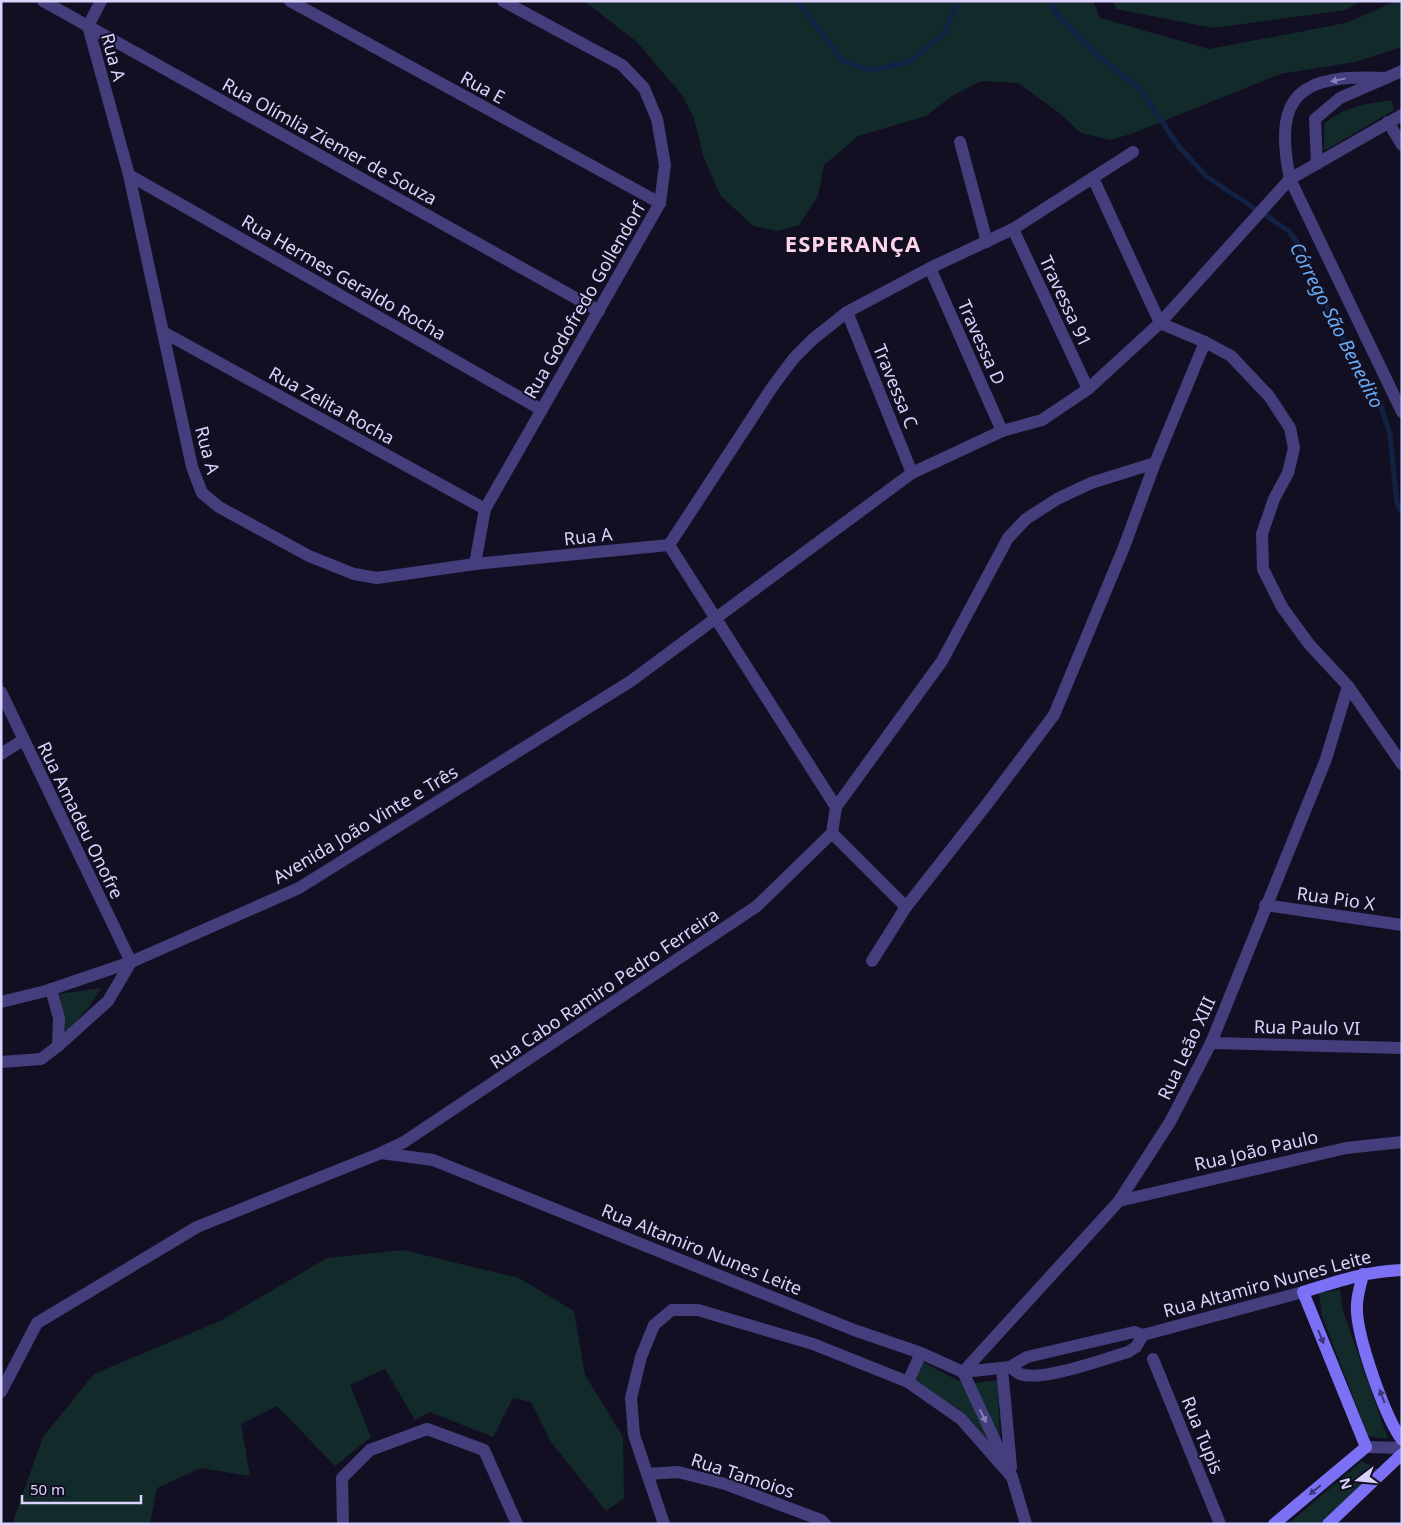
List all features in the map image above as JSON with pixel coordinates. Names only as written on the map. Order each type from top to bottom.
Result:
[{"type":"main road","name":"Rua Altamiro Nunes Leite","points":[[1302,1292],[1363,1274],[1382,1270],[1402,1270]]},
{"type":"main road","points":[[1363,1274],[1357,1306],[1359,1328],[1370,1368],[1392,1424],[1402,1440]]},
{"type":"main road","points":[[1274,1524],[1366,1447],[1302,1292]]},
{"type":"main road","points":[[1328,1524],[1402,1454]]},
{"type":"street","name":"Rua Olímlia Ziemer de Souza","points":[[43,1],[599,311]]},
{"type":"street","name":"Rua A","points":[[101,1],[88,26],[129,175],[192,467],[202,493],[219,508],[309,556],[354,574],[377,578],[475,564],[669,546]]},
{"type":"street","name":"Rua E","points":[[290,1],[660,203]]},
{"type":"street","name":"Rua Godofredo Gollendorf","points":[[475,564],[485,509],[660,203],[665,165],[657,119],[644,88],[622,65],[503,1]]},
{"type":"street","points":[[1317,164],[1315,119],[1340,98],[1402,71]]},
{"type":"street","points":[[1386,78],[1354,76],[1312,86],[1295,97],[1288,109],[1284,128],[1284,150],[1290,179],[1402,412]]},
{"type":"street","name":"Avenida João Vinte e Três","points":[[1,1002],[51,989],[131,962],[299,888],[631,681],[912,472],[1002,431],[1042,420],[1088,389],[1160,323],[1249,227],[1290,179],[1402,115]]},
{"type":"street","points":[[1388,122],[1402,145]]},
{"type":"street","points":[[960,142],[987,242]]},
{"type":"street","points":[[836,806],[669,546],[794,358],[813,339],[847,312],[930,268],[1013,229],[1133,152]]},
{"type":"street","name":"Rua Hermes Geraldo Rocha","points":[[129,175],[542,410]]},
{"type":"street","points":[[1093,178],[1160,323],[1205,342],[1231,356],[1268,396],[1290,428],[1294,448],[1288,473],[1274,499],[1262,534],[1263,569],[1282,607],[1309,644],[1348,686],[1402,764]]},
{"type":"street","name":"Travessa 91","points":[[1013,229],[1088,389]]},
{"type":"street","name":"Travessa D","points":[[930,268],[1002,431]]},
{"type":"street","name":"Travessa C","points":[[847,312],[912,472]]},
{"type":"street","name":"Rua Zelita Rocha","points":[[163,332],[485,509]]},
{"type":"street","points":[[872,961],[906,907],[1054,715],[1124,547],[1155,462],[1205,342]]},
{"type":"street","points":[[906,907],[832,833],[836,806],[942,661],[1008,538],[1026,518],[1091,483],[1155,462]]},
{"type":"street","name":"Rua Leão XIII","points":[[963,1372],[1119,1202],[1170,1122],[1211,1043],[1265,905],[1326,759],[1348,686]]},
{"type":"street","name":"Rua Amadeu Onofre","points":[[1,692],[131,962]]},
{"type":"street","points":[[1,754],[23,740]]},
{"type":"street","name":"Rua Cabo Ramiro Pedro Ferreira","points":[[1,1392],[37,1323],[197,1227],[404,1142],[758,906],[832,833]]},
{"type":"street","name":"Rua Pio X","points":[[1265,905],[1402,925]]},
{"type":"street","points":[[1,1062],[41,1059],[58,1046],[108,1001],[131,962]]},
{"type":"street","points":[[51,989],[58,1018],[58,1046]]},
{"type":"street","name":"Rua Paulo VI","points":[[1211,1043],[1402,1048]]},
{"type":"street","name":"Rua João Paulo","points":[[1119,1202],[1346,1148],[1402,1142]]},
{"type":"street","name":"Rua Altamiro Nunes Leite","points":[[381,1153],[433,1160],[854,1330],[921,1353],[963,1372],[1006,1368],[1027,1357],[1134,1332],[1143,1335],[1302,1292]]},
{"type":"street","points":[[664,1524],[634,1435],[631,1398],[641,1357],[654,1325],[672,1310],[698,1310],[813,1344],[908,1382],[960,1419],[1012,1477]]},
{"type":"street","name":"Rua Altamiro Nunes Leite","points":[[1006,1368],[1019,1374],[1030,1375],[1062,1371],[1128,1352],[1136,1347],[1143,1335]]},
{"type":"street","points":[[908,1382],[921,1353]]},
{"type":"street","name":"Rua Tupis","points":[[1153,1358],[1220,1524]]},
{"type":"street","points":[[1006,1368],[1012,1477]]},
{"type":"street","points":[[963,1372],[1012,1477],[1026,1524]]},
{"type":"street","points":[[343,1524],[342,1478],[370,1450],[427,1429],[484,1450],[517,1524]]},
{"type":"street","points":[[1366,1447],[1402,1448]]},
{"type":"street","name":"Rua Tamoios","points":[[647,1474],[678,1472],[725,1484],[821,1520],[824,1524]]},
{"type":"green space","points":[[584,1],[1093,1],[1100,18],[1209,49],[1346,23],[1396,1],[1402,1],[1402,47],[1355,62],[1280,74],[1131,134],[1110,140],[1081,133],[1058,112],[1018,83],[981,81],[952,96],[926,116],[858,136],[824,165],[818,196],[799,225],[778,231],[753,226],[720,195],[703,155],[694,118],[682,95],[637,42]]},
{"type":"green space","points":[[1113,1],[1360,1],[1346,10],[1213,28],[1116,9]]},
{"type":"green space","points":[[1392,100],[1394,110],[1324,151],[1324,124],[1332,118],[1356,107]]},
{"type":"green space","points":[[101,988],[89,1007],[66,1032],[60,994]]},
{"type":"green space","points":[[403,1250],[519,1278],[574,1311],[585,1375],[623,1437],[624,1498],[606,1511],[551,1442],[531,1402],[513,1398],[493,1437],[430,1412],[415,1420],[385,1369],[350,1385],[371,1437],[335,1466],[277,1406],[241,1424],[250,1476],[201,1468],[157,1488],[150,1524],[12,1524],[43,1437],[94,1374],[220,1321],[327,1258]]},
{"type":"green space","points":[[1340,1290],[1343,1311],[1388,1439],[1368,1436],[1322,1316],[1319,1293]]},
{"type":"green space","points":[[923,1362],[970,1387],[995,1451],[914,1380]]},
{"type":"green space","points":[[998,1380],[1000,1449],[975,1383]]},
{"type":"green space","points":[[1362,1461],[1379,1470],[1320,1524],[1288,1524]]},
{"type":"waterway","name":"Córrego São Benedito","points":[[797,1],[843,61],[869,70],[909,62],[944,34],[958,1]]},
{"type":"waterway","name":"Córrego São Benedito","points":[[1050,1],[1057,14],[1096,54],[1140,89],[1180,148],[1207,177],[1289,231],[1304,253],[1335,325],[1380,404],[1390,434],[1397,504],[1402,512]]},
{"type":"district","name":"ESPERANÇA","points":[[853,243]]}]
